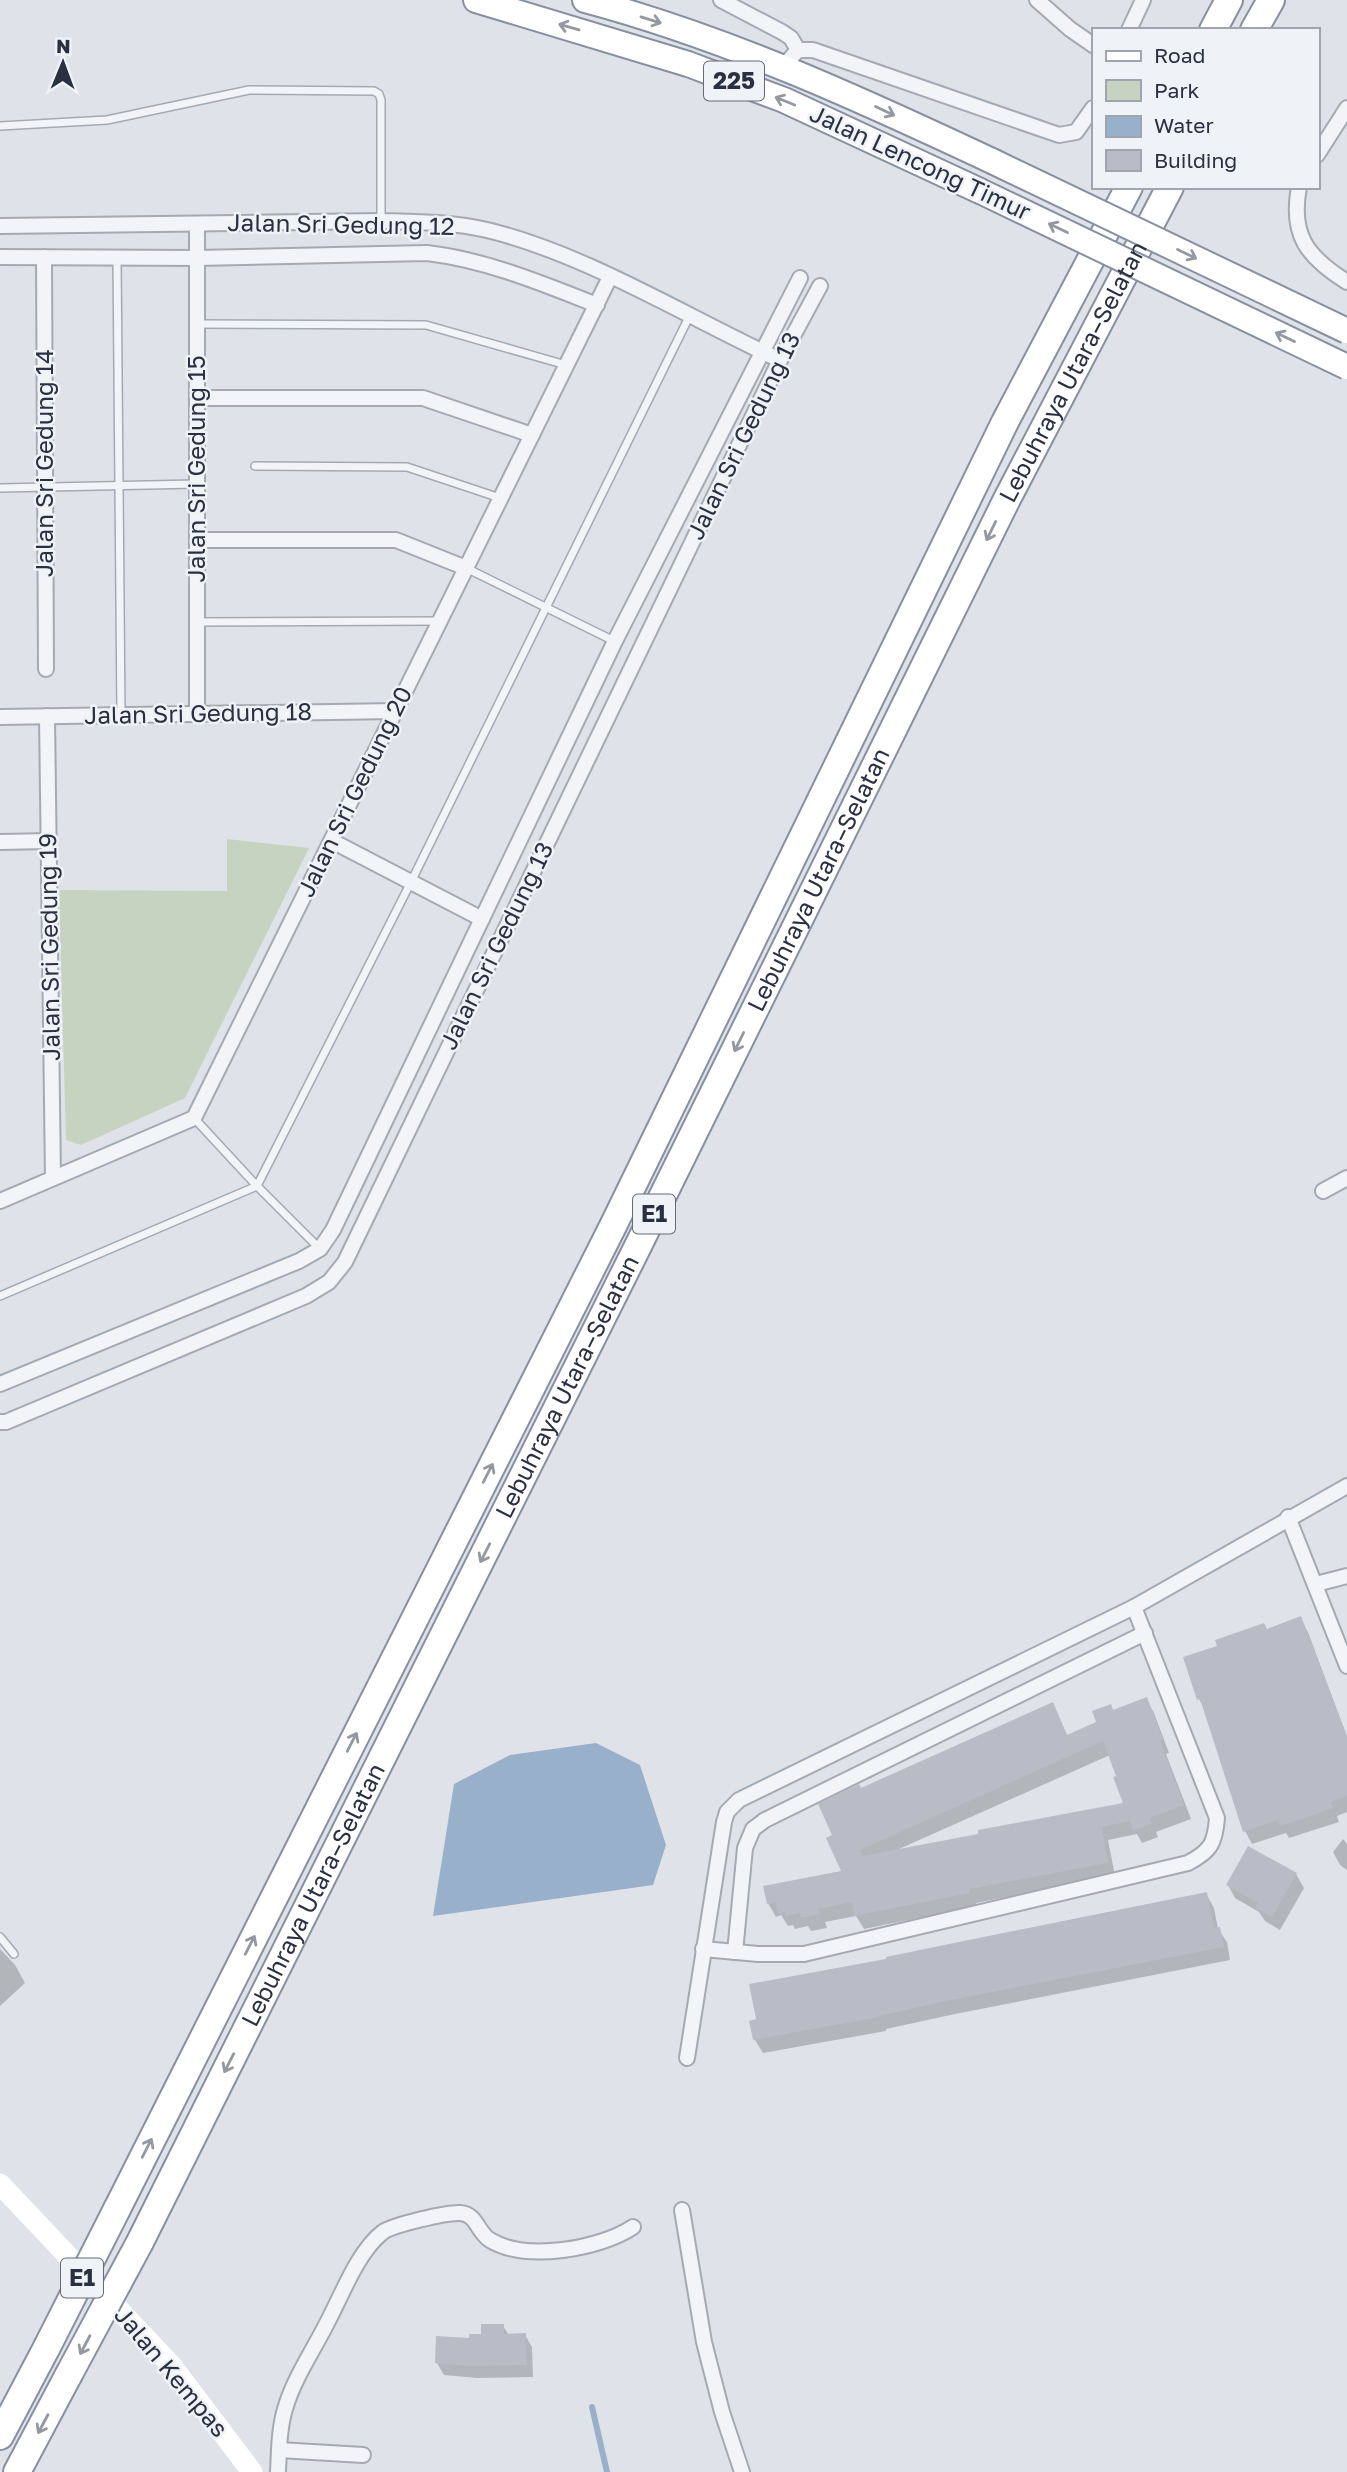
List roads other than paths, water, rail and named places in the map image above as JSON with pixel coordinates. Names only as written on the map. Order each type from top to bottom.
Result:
[{"type":"highway","name":"Jalan Lencong Timur","points":[[476,0],[688,64],[784,100],[1347,366]]},
{"type":"highway","name":"Jalan Lencong Timur","points":[[585,0],[790,59],[878,108],[1347,331]]},
{"type":"highway","points":[[1214,28],[1228,0]]},
{"type":"highway","points":[[1255,28],[1270,0]]},
{"type":"highway","name":"Lebuhraya Utara–Selatan","points":[[0,2436],[613,1226],[1005,422],[1128,189]]},
{"type":"highway","name":"Lebuhraya Utara–Selatan","points":[[18,2472],[140,2242],[640,1242],[1007,499],[1169,189]]},
{"type":"main road","name":"Jalan Kempas","points":[[0,2184],[172,2366],[252,2472]]},
{"type":"street","points":[[722,0],[791,38],[790,59],[813,50],[1059,135],[1076,132],[1092,109]]},
{"type":"street","points":[[1037,0],[1092,44]]},
{"type":"street","points":[[1130,28],[1143,0]]},
{"type":"street","points":[[1319,152],[1347,108]]},
{"type":"street","points":[[1299,189],[1295,211],[1299,231],[1311,253],[1329,271],[1347,282]]},
{"type":"street","name":"Jalan Sri Gedung 12","points":[[0,226],[381,221],[439,222],[484,229],[523,240],[610,277],[780,360]]},
{"type":"street","name":"Jalan Sri Gedung 15","points":[[197,224],[197,714]]},
{"type":"street","name":"Jalan Sri Gedung 12","points":[[0,257],[197,258],[427,253],[461,257],[525,276],[597,305]]},
{"type":"street","name":"Jalan Sri Gedung 14","points":[[44,257],[46,668]]},
{"type":"street","name":"Jalan Sri Gedung 20","points":[[194,1118],[610,277]]},
{"type":"street","name":"Jalan Sri Gedung 13","points":[[320,1249],[333,1230],[615,641],[800,278]]},
{"type":"street","name":"Jalan Sri Gedung 13","points":[[0,1422],[6,1422],[306,1296],[329,1282],[345,1262],[780,360],[820,286]]},
{"type":"street","points":[[197,398],[423,398],[532,435]]},
{"type":"street","points":[[197,540],[396,540],[466,568]]},
{"type":"street","name":"Jalan Sri Gedung 18","points":[[0,717],[396,711]]},
{"type":"street","name":"Jalan Sri Gedung 19","points":[[47,716],[53,1178]]},
{"type":"street","points":[[0,842],[49,841]]},
{"type":"street","points":[[332,841],[482,919]]},
{"type":"street","points":[[0,1201],[194,1118]]},
{"type":"street","points":[[1323,1191],[1347,1178]]},
{"type":"street","points":[[0,1384],[299,1261],[320,1249]]},
{"type":"street","points":[[687,2058],[723,1822],[727,1812],[739,1800],[1135,1606],[1347,1486]]},
{"type":"street","points":[[1288,1517],[1347,1666]]},
{"type":"street","points":[[1316,1584],[1347,1577]]},
{"type":"street","points":[[703,1949],[804,1954],[1188,1863],[1201,1856],[1211,1847],[1217,1818],[1135,1606]]},
{"type":"street","points":[[735,1952],[745,1848],[753,1829],[765,1820],[1145,1633]]},
{"type":"street","points":[[682,2210],[704,2342],[722,2412],[742,2472]]},
{"type":"street","points":[[278,2472],[285,2410],[292,2387],[354,2272],[373,2242],[385,2231],[396,2226],[462,2213],[475,2219],[484,2235],[500,2245],[527,2252],[544,2252],[613,2238],[633,2227]]},
{"type":"street","points":[[279,2450],[363,2455]]},
{"type":"lane","points":[[0,126],[107,120],[249,90],[374,91],[379,94],[381,100],[381,221]]},
{"type":"lane","points":[[117,258],[121,715]]},
{"type":"lane","points":[[0,1296],[257,1186],[411,882],[690,317]]},
{"type":"lane","points":[[197,324],[426,325],[567,365]]},
{"type":"lane","points":[[255,466],[407,467],[501,498]]},
{"type":"lane","points":[[0,488],[197,484]]},
{"type":"lane","points":[[466,568],[615,641]]},
{"type":"lane","points":[[197,622],[440,621]]},
{"type":"lane","points":[[194,1118],[320,1249]]},
{"type":"lane","points":[[0,1937],[14,1954]]},
{"type":"water","points":[[596,1743],[640,1765],[666,1845],[653,1885],[433,1916],[454,1784],[510,1755]]},
{"type":"waterway","points":[[592,2407],[607,2472]]}]
